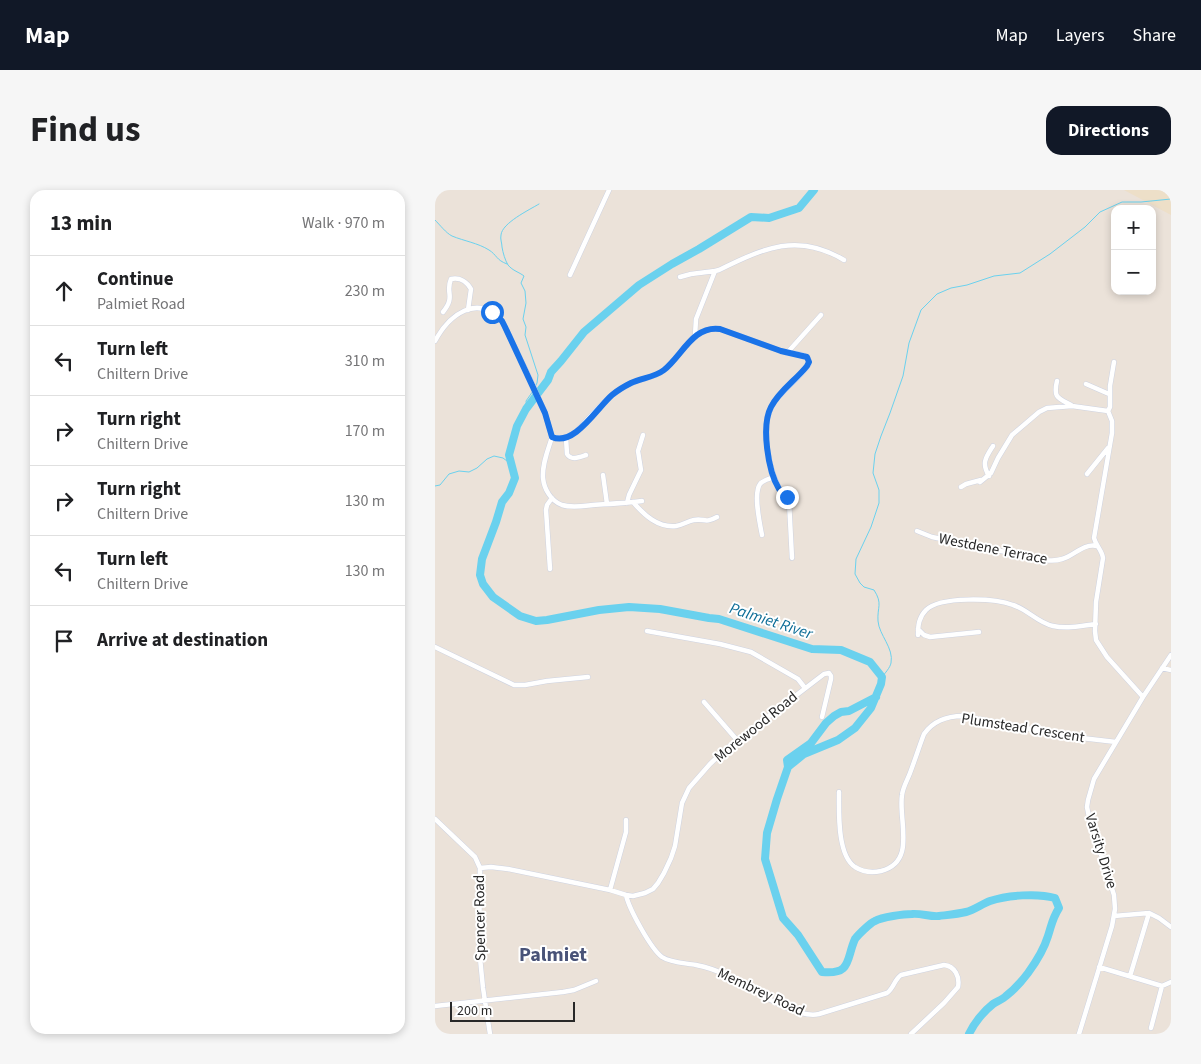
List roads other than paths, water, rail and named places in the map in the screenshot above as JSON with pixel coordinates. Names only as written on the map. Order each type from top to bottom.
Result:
[{"type":"street","points":[[571,274],[609,190]]},
{"type":"street","points":[[680,277],[719,270],[761,251],[794,245],[815,246],[844,260]]},
{"type":"street","points":[[695,336],[696,319],[715,271]]},
{"type":"street","points":[[443,312],[451,298],[449,286],[450,280],[453,278],[463,280],[471,289],[467,310]]},
{"type":"street","points":[[435,341],[446,325],[459,313],[479,308],[495,314],[502,321],[545,413],[552,437],[544,467],[543,478],[547,492],[556,502],[570,506],[643,501]]},
{"type":"street","points":[[787,353],[821,316]]},
{"type":"street","points":[[552,437],[566,438],[576,432],[607,400],[621,389],[633,382],[663,371],[695,336],[706,330],[720,329],[787,353],[803,355],[808,358],[809,362],[776,400],[768,414],[766,423],[770,463],[774,477],[779,490],[787,497],[789,502],[792,558]]},
{"type":"street","points":[[1114,362],[1109,394],[1109,411],[1112,427],[1095,535],[1097,546],[1103,558],[1097,588],[1095,636],[1097,644],[1107,657],[1143,697]]},
{"type":"street","points":[[1057,381],[1056,396],[1072,406]]},
{"type":"street","points":[[1086,384],[1109,394]]},
{"type":"street","points":[[961,487],[981,481],[989,476],[1012,435],[1035,414],[1047,408],[1072,406],[1109,411]]},
{"type":"street","points":[[627,503],[641,470],[639,451],[643,435]]},
{"type":"street","points":[[566,438],[568,456],[574,458],[586,455]]},
{"type":"street","points":[[989,476],[985,468],[985,458],[993,446]]},
{"type":"street","points":[[1087,474],[1109,447]]},
{"type":"street","points":[[603,474],[607,504]]},
{"type":"street","points":[[762,535],[758,512],[759,486],[764,481],[774,477]]},
{"type":"street","points":[[550,569],[546,510],[552,498]]},
{"type":"street","points":[[633,502],[650,518],[660,524],[669,526],[679,525],[696,519],[707,521],[717,518]]},
{"type":"street","name":"Westdene Terrace","points":[[917,531],[932,537],[1055,561],[1064,559],[1085,546],[1097,546]]},
{"type":"street","points":[[918,635],[919,622],[923,614],[933,605],[942,602],[996,600],[1023,609],[1053,626],[1075,627],[1095,624]]},
{"type":"street","points":[[918,629],[924,635],[930,637],[979,632]]},
{"type":"street","points":[[647,631],[705,641],[751,652],[798,679],[805,688]]},
{"type":"street","points":[[435,647],[515,685],[588,677]]},
{"type":"street","name":"Varsity Drive","points":[[1079,1034],[1112,926],[1115,904],[1114,895],[1090,822],[1087,804],[1089,794],[1094,779],[1143,697],[1171,655]]},
{"type":"street","points":[[1162,668],[1171,670]]},
{"type":"street","name":"Morewood Road","points":[[480,868],[508,869],[626,895],[645,893],[653,889],[658,883],[673,852],[680,811],[686,792],[709,764],[725,749],[829,672],[831,679],[822,717]]},
{"type":"street","points":[[705,702],[737,740]]},
{"type":"street","name":"Plumstead Crescent","points":[[839,792],[841,838],[845,855],[851,864],[858,869],[868,872],[880,872],[887,870],[900,858],[904,837],[901,812],[903,792],[924,734],[927,729],[939,720],[951,716],[963,716],[1073,737],[1117,742]]},
{"type":"street","name":"Spencer Road","points":[[435,818],[475,857],[480,868],[479,948],[489,1034]]},
{"type":"street","points":[[610,890],[626,832],[626,820]]},
{"type":"street","name":"Membrey Road","points":[[626,895],[630,909],[638,924],[663,958],[710,968],[775,1002],[809,1015],[819,1014],[887,993],[901,975],[944,965],[950,966],[958,977],[958,987],[911,1034]]},
{"type":"street","points":[[1130,976],[1149,913]]},
{"type":"street","points":[[1114,916],[1149,913],[1157,916],[1171,927]]},
{"type":"street","points":[[1099,967],[1162,986],[1171,982]]},
{"type":"street","points":[[435,1006],[485,1002],[501,998],[569,991],[596,981]]},
{"type":"street","points":[[1151,1028],[1162,986]]},
{"type":"waterway","name":"Palmiet River","points":[[814,190],[799,208],[769,218],[751,217],[672,264],[639,285],[584,332],[551,372],[548,380],[526,409],[517,426],[509,455],[515,478],[509,493],[502,502],[482,559],[480,575],[483,584],[493,597],[520,616],[536,621],[629,607],[660,609],[719,619],[812,649],[841,650],[870,662],[882,677],[871,708],[855,728],[838,740],[804,754],[788,767],[767,833],[765,859],[783,918],[798,935],[822,972],[839,971],[843,968],[849,959],[855,939],[873,922],[878,920],[908,914],[936,916],[960,913],[990,901],[1014,896],[1031,895],[1055,898],[1059,908],[1053,919],[1044,946],[1034,964],[1015,988],[983,1014],[969,1034]]},
{"type":"waterway","points":[[882,677],[890,665],[890,652],[879,626],[878,599],[874,590],[864,587],[855,574],[856,559],[871,527],[879,503],[879,490],[873,473],[875,454],[903,376],[909,343],[921,310],[937,294],[951,288],[994,276],[1020,273],[1050,254],[1085,227],[1100,212],[1122,202],[1171,199]]},
{"type":"waterway","points":[[535,387],[538,375],[525,335],[526,327],[523,319],[526,303],[525,291],[521,283],[524,276],[508,265],[503,252],[501,236],[506,226],[539,204]]},
{"type":"waterway","points":[[435,220],[450,235],[485,248],[507,264]]},
{"type":"waterway","points":[[527,408],[526,401],[533,391]]},
{"type":"waterway","points":[[435,486],[440,485],[449,474],[459,471],[469,472],[494,456],[503,458],[511,464]]},
{"type":"waterway","points":[[788,767],[787,760],[811,743],[826,723],[834,716],[841,712],[849,711],[876,697]]},
{"type":"district","name":"Palmiet","points":[[553,955]]}]
